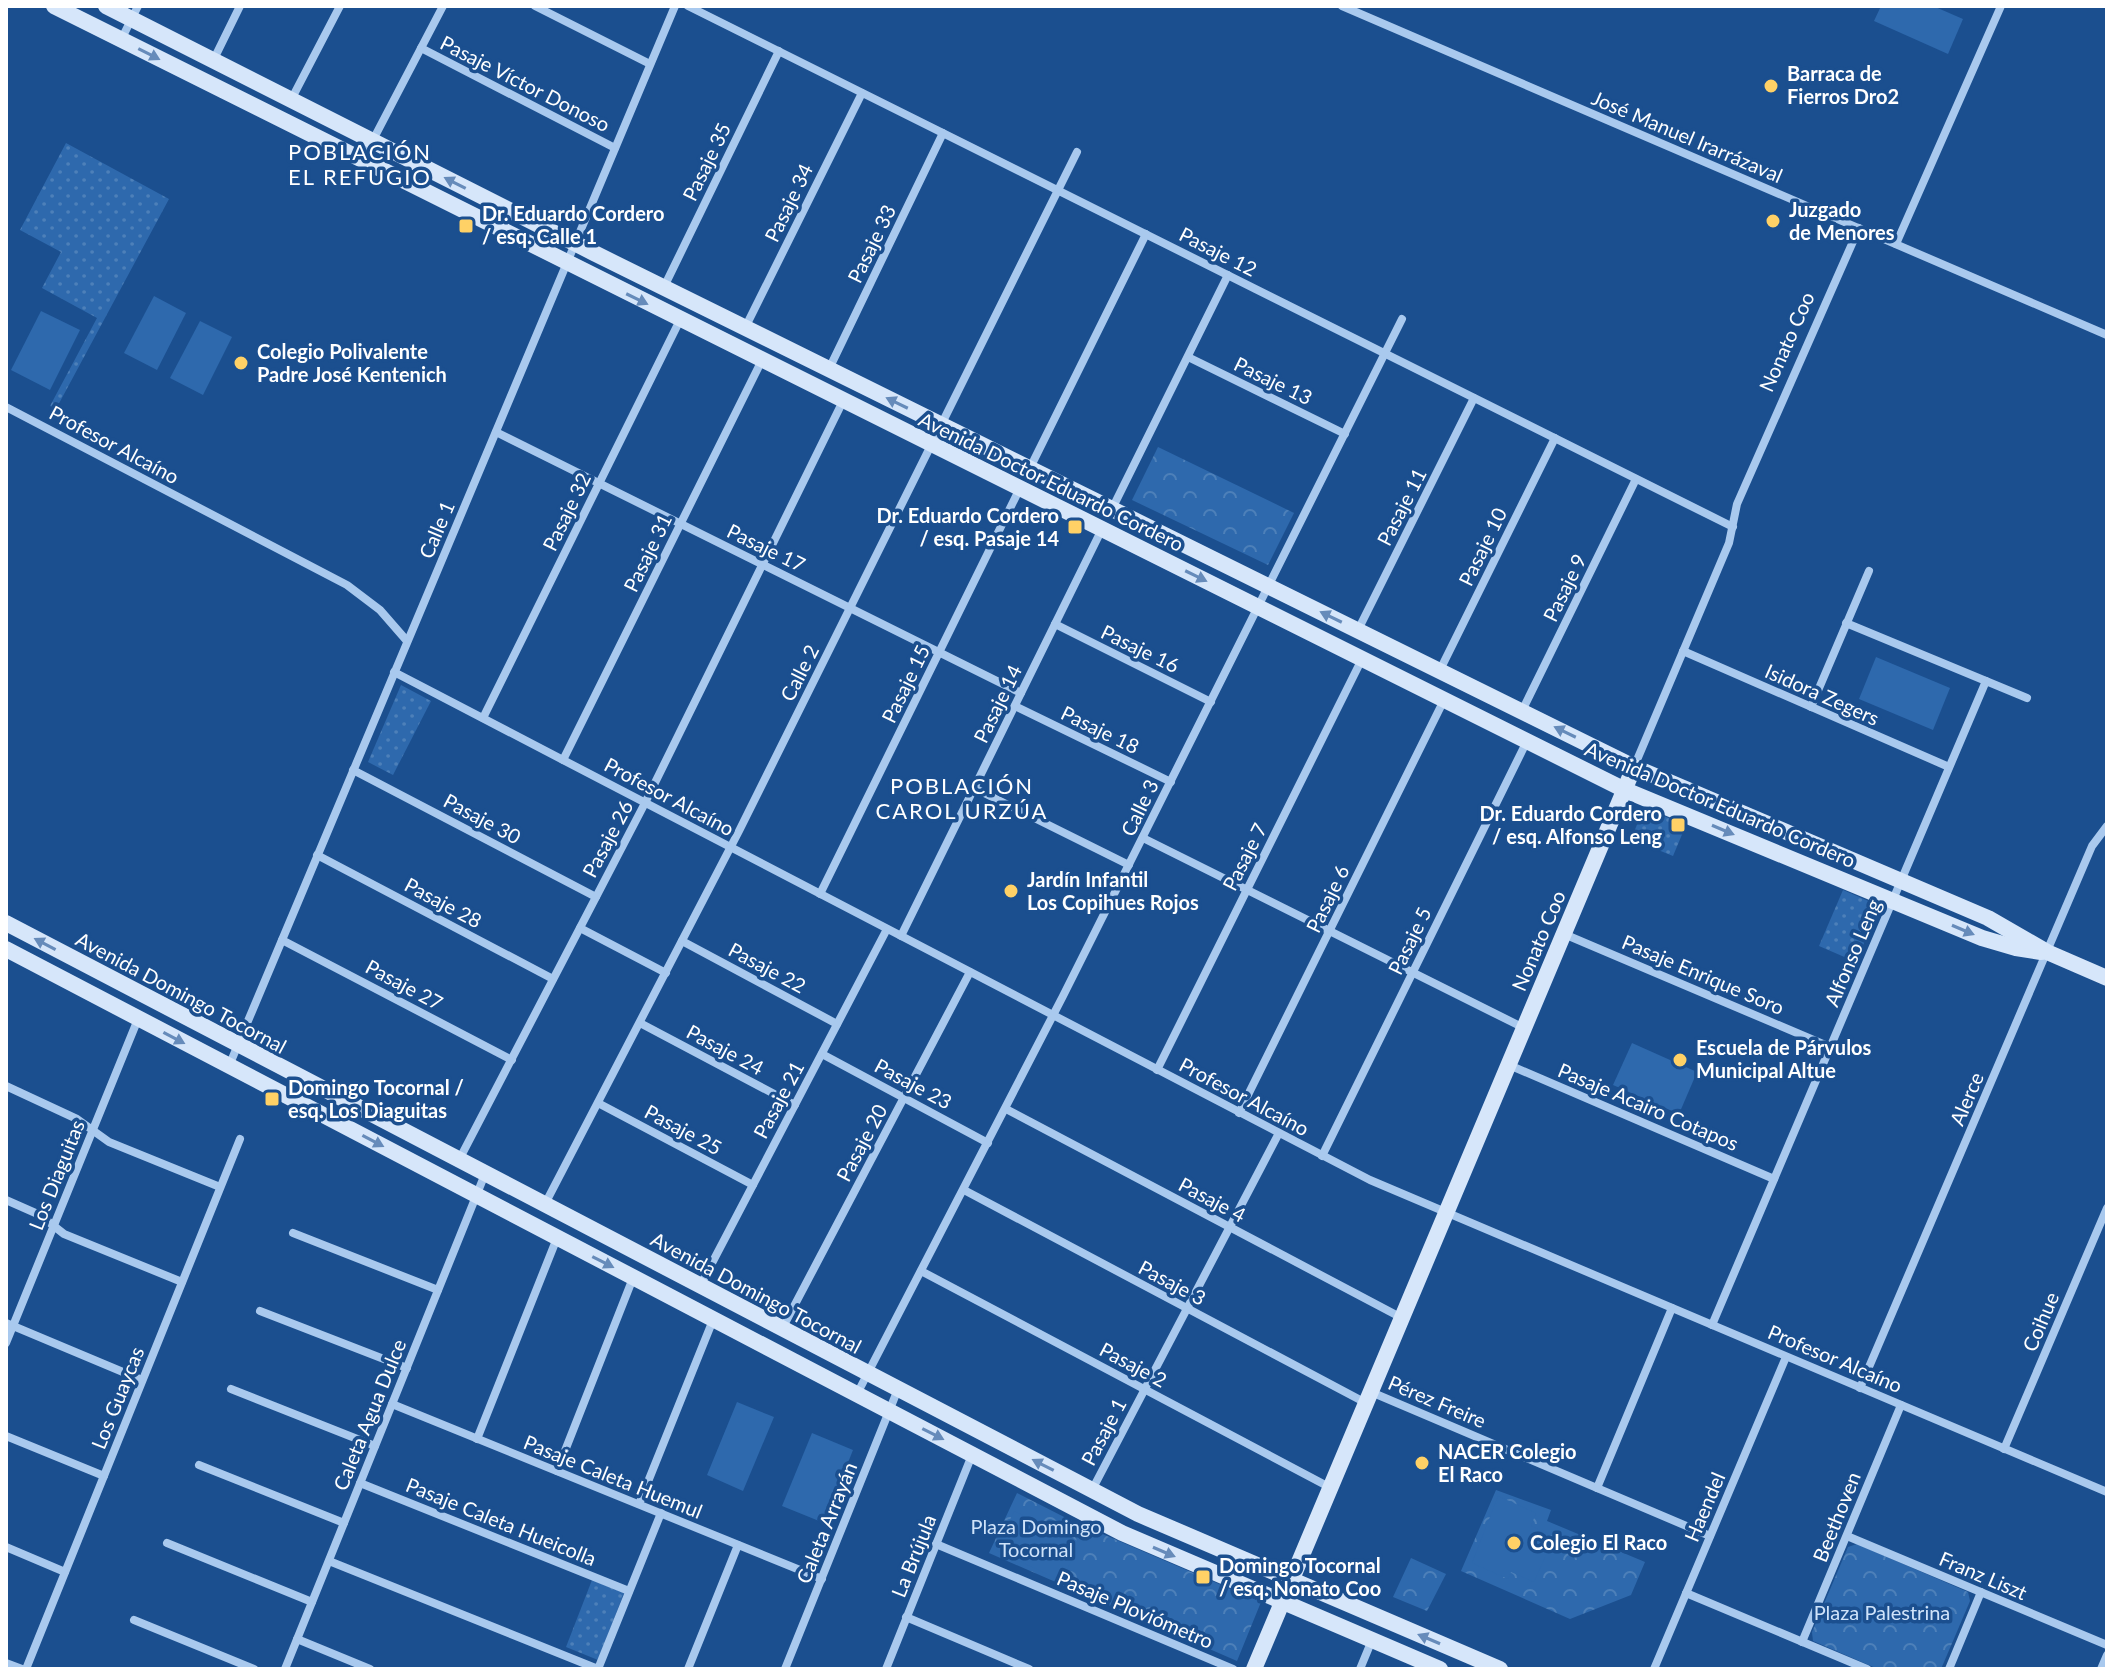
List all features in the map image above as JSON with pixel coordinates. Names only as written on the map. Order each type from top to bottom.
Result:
[{"type":"main road","name":"Avenida Doctor Eduardo Cordero","points":[[54,6],[1625,790],[1999,944],[2047,952]]},
{"type":"main road","name":"Avenida Doctor Eduardo Cordero","points":[[106,6],[134,12],[213,61],[574,243],[1634,767],[2004,925],[2047,952],[2107,978]]},
{"type":"main road","name":"Nonato Coo","points":[[1254,1669],[1634,767]]},
{"type":"main road","name":"Avenida Domingo Tocornal","points":[[6,923],[1092,1490],[1178,1532],[1500,1669]]},
{"type":"main road","name":"Avenida Domingo Tocornal","points":[[6,949],[1122,1533],[1440,1669]]},
{"type":"street","points":[[213,61],[240,6]]},
{"type":"street","points":[[291,100],[340,6]]},
{"type":"street","points":[[362,161],[443,6]]},
{"type":"street","name":"Calle 1","points":[[229,1066],[675,6]]},
{"type":"street","name":"Pasaje 12","points":[[688,6],[1733,527]]},
{"type":"street","name":"José Manuel Irarrázaval","points":[[1342,6],[2107,335]]},
{"type":"street","points":[[1896,244],[2001,6]]},
{"type":"street","points":[[541,7],[650,64]]},
{"type":"street","points":[[121,40],[134,12]]},
{"type":"street","name":"Pasaje Víctor Donoso","points":[[421,48],[615,148]]},
{"type":"street","name":"Pasaje 35","points":[[664,287],[779,51]]},
{"type":"street","name":"Pasaje 34","points":[[745,328],[862,93]]},
{"type":"street","name":"Pasaje 33","points":[[829,369],[943,133]]},
{"type":"street","name":"Calle 2","points":[[545,1205],[731,848],[1077,152]]},
{"type":"street","name":"Nonato Coo","points":[[1634,767],[1729,543],[1737,504],[1859,228]]},
{"type":"street","points":[[1030,468],[1146,234]]},
{"type":"street","points":[[1112,509],[1228,275]]},
{"type":"street","name":"Calle 3","points":[[857,1394],[1006,1109],[1402,319]]},
{"type":"street","name":"Pasaje 32","points":[[483,718],[680,320]]},
{"type":"street","name":"Pasaje 13","points":[[1188,357],[1345,434]]},
{"type":"street","name":"Pasaje 31","points":[[563,760],[762,360]]},
{"type":"street","name":"Pasaje 11","points":[[1358,630],[1474,398]]},
{"type":"street","name":"Pasaje 26","points":[[459,1161],[645,803],[843,401]]},
{"type":"street","name":"Profesor Alcaíno","points":[[6,407],[347,585],[380,610],[407,641]]},
{"type":"street","name":"Pasaje 17","points":[[496,432],[1021,693]]},
{"type":"street","name":"Pasaje 10","points":[[1440,670],[1555,438]]},
{"type":"street","name":"Pasaje 9","points":[[1522,711],[1636,479]]},
{"type":"street","name":"Pasaje 15","points":[[820,894],[1020,488]]},
{"type":"street","name":"Pasaje 14","points":[[901,936],[1102,529]]},
{"type":"street","points":[[1811,707],[1869,571]]},
{"type":"street","points":[[1846,623],[2027,698]]},
{"type":"street","name":"Pasaje 16","points":[[1055,624],[1211,702]]},
{"type":"street","name":"Isidora Zegers","points":[[1683,651],[1949,767]]},
{"type":"street","name":"Pasaje 7","points":[[1157,1070],[1362,659]]},
{"type":"street","name":"Profesor Alcaíno","points":[[394,672],[1322,1156],[1447,1213],[2107,1492]]},
{"type":"street","name":"Alfonso Leng","points":[[1712,1325],[1986,681]]},
{"type":"street","name":"Pasaje 6","points":[[1239,1113],[1445,699]]},
{"type":"street","name":"Pasaje 18","points":[[1015,706],[1171,782]]},
{"type":"street","name":"Pasaje 5","points":[[1322,1156],[1527,740]]},
{"type":"street","name":"Pasaje 30","points":[[353,770],[596,897]]},
{"type":"street","points":[[974,788],[1129,865]]},
{"type":"street","name":"Alerce","points":[[1860,1388],[2092,846],[2107,826]]},
{"type":"street","points":[[1143,838],[1524,1028]]},
{"type":"street","name":"Pasaje 28","points":[[317,855],[553,979]]},
{"type":"street","points":[[580,928],[666,973]]},
{"type":"street","name":"Pasaje 21","points":[[700,1286],[887,929]]},
{"type":"street","name":"Pasaje Enrique Soro","points":[[1564,934],[1830,1047]]},
{"type":"street","name":"Pasaje 27","points":[[282,940],[512,1060]]},
{"type":"street","name":"Pasaje 22","points":[[682,941],[837,1024]]},
{"type":"street","name":"Pasaje 20","points":[[782,1329],[970,972]]},
{"type":"street","name":"Los Diaguitas","points":[[6,1343],[9,1324],[54,1226],[138,1019]]},
{"type":"street","name":"Pasaje 24","points":[[640,1023],[795,1105]]},
{"type":"street","name":"Pasaje 23","points":[[822,1054],[988,1143]]},
{"type":"street","name":"Pasaje Acairo Cotapos","points":[[1509,1065],[1774,1179]]},
{"type":"street","points":[[6,1086],[77,1119],[109,1142],[220,1187]]},
{"type":"street","name":"Pasaje 25","points":[[598,1103],[753,1185]]},
{"type":"street","name":"Pasaje 4","points":[[1006,1109],[1402,1318]]},
{"type":"street","name":"Pasaje 1","points":[[1092,1490],[1279,1133]]},
{"type":"street","name":"Los Guaycas","points":[[24,1669],[240,1139]]},
{"type":"street","name":"Caleta Agua Dulce","points":[[285,1669],[485,1174]]},
{"type":"street","name":"Pasaje 3","points":[[964,1190],[1187,1309],[1369,1398]]},
{"type":"street","points":[[6,1200],[40,1215],[64,1234],[182,1282]]},
{"type":"street","name":"Coihue","points":[[2004,1449],[2107,1208]]},
{"type":"street","points":[[293,1233],[438,1290]]},
{"type":"street","points":[[477,1439],[557,1238]]},
{"type":"street","name":"Pasaje 2","points":[[921,1271],[1331,1488]]},
{"type":"street","points":[[557,1471],[634,1277]]},
{"type":"street","points":[[1597,1488],[1672,1308]]},
{"type":"street","points":[[260,1311],[407,1368]]},
{"type":"street","points":[[639,1504],[713,1319]]},
{"type":"street","points":[[9,1324],[142,1380]]},
{"type":"street","name":"Haendel","points":[[1654,1669],[1786,1357]]},
{"type":"street","points":[[231,1389],[375,1446]]},
{"type":"street","name":"Caleta Arrayán","points":[[785,1669],[898,1389]]},
{"type":"street","name":"Pérez Freire","points":[[1369,1398],[1710,1536]]},
{"type":"street","name":"Pasaje Caleta Huemul","points":[[392,1404],[822,1579]]},
{"type":"street","name":"Beethoven","points":[[1802,1642],[1901,1405]]},
{"type":"street","points":[[6,1436],[104,1476]]},
{"type":"street","name":"La Brújula","points":[[886,1669],[972,1454]]},
{"type":"street","points":[[199,1465],[344,1523]]},
{"type":"street","name":"Pasaje Caleta Hueicolla","points":[[360,1483],[629,1591]]},
{"type":"street","points":[[329,1561],[598,1669],[661,1513]]},
{"type":"street","name":"Franz Liszt","points":[[1847,1536],[2107,1645]]},
{"type":"street","points":[[167,1543],[312,1602]]},
{"type":"street","name":"Pasaje Ploviómetro","points":[[936,1544],[1233,1669]]},
{"type":"street","points":[[688,1669],[738,1545]]},
{"type":"street","points":[[6,1547],[65,1572]]},
{"type":"street","points":[[1949,1669],[1981,1592]]},
{"type":"street","points":[[1686,1593],[1867,1669]]},
{"type":"street","points":[[906,1617],[1029,1669]]},
{"type":"street","points":[[134,1620],[254,1669]]},
{"type":"street","points":[[297,1639],[370,1669]]},
{"type":"street","points":[[1360,1669],[1372,1640]]},
{"type":"street","points":[[2101,1669],[2107,1655]]},
{"type":"street","points":[[6,1663],[24,1669]]},
{"type":"green space","points":[[1881,6],[1933,6],[1963,19],[1948,54],[1874,21]]},
{"type":"green space","points":[[66,143],[169,199],[56,409],[50,406],[97,318],[42,288],[61,252],[20,230]]},
{"type":"green space","points":[[154,296],[186,313],[157,370],[124,353]]},
{"type":"green space","points":[[41,311],[80,330],[50,390],[11,370]]},
{"type":"green space","points":[[200,321],[232,337],[203,395],[170,378]]},
{"type":"green space","points":[[1158,447],[1294,513],[1268,565],[1132,500]]},
{"type":"green space","points":[[1876,657],[1950,688],[1933,730],[1859,699]]},
{"type":"green space","points":[[401,685],[431,701],[393,775],[368,762]]},
{"type":"green space","points":[[1644,808],[1686,825],[1673,856],[1631,839]]},
{"type":"green space","points":[[1843,890],[1880,906],[1856,962],[1819,946]]},
{"type":"green space","points":[[1632,1043],[1697,1072],[1679,1114],[1613,1085]]},
{"type":"green space","points":[[737,1402],[774,1417],[743,1491],[707,1475]]},
{"type":"green space","points":[[812,1433],[853,1450],[824,1523],[782,1506]]},
{"type":"green space","points":[[1496,1490],[1551,1510],[1547,1521],[1645,1562],[1631,1595],[1570,1619],[1461,1571]]},
{"type":"green space","name":"Plaza Domingo Tocornal","points":[[1017,1493],[1070,1520],[1261,1602],[1237,1661],[989,1553]]},
{"type":"green space","points":[[1498,1496],[1536,1513],[1531,1526],[1554,1537],[1534,1582],[1511,1572],[1508,1579],[1472,1563]]},
{"type":"green space","points":[[1014,1511],[1080,1542],[1062,1581],[996,1550]]},
{"type":"green space","name":"Plaza Palestrina","points":[[1857,1544],[1968,1592],[1970,1601],[1941,1669],[1878,1669],[1813,1641],[1812,1632],[1848,1547]]},
{"type":"green space","points":[[1411,1558],[1446,1574],[1427,1611],[1393,1597]]},
{"type":"green space","points":[[592,1580],[624,1593],[598,1660],[566,1647]]},
{"type":"place","name":"Barraca de Fierros Dro2","points":[[1771,86]]},
{"type":"place","name":"Juzgado de Menores","points":[[1773,221]]},
{"type":"place","name":"Dr. Eduardo Cordero / esq. Calle 1","points":[[466,226]]},
{"type":"place","name":"Colegio Polivalente Padre José Kentenich","points":[[241,363]]},
{"type":"place","name":"Dr. Eduardo Cordero / esq. Pasaje 14","points":[[1075,527]]},
{"type":"place","name":"Dr. Eduardo Cordero / esq. Alfonso Leng","points":[[1678,825]]},
{"type":"place","name":"Jardín Infantil Los Copihues Rojos","points":[[1011,891]]},
{"type":"place","name":"Escuela de Párvulos Municipal Altue","points":[[1680,1060]]},
{"type":"place","name":"Domingo Tocornal / esq. Los Diaguitas","points":[[272,1099]]},
{"type":"place","name":"NACER Colegio El Raco","points":[[1422,1463]]},
{"type":"place","name":"Colegio El Raco","points":[[1514,1543]]},
{"type":"place","name":"Domingo Tocornal / esq. Nonato Coo","points":[[1203,1577]]},
{"type":"district","name":"POBLACIÓN EL REFUGIO","points":[[360,164]]},
{"type":"district","name":"POBLACIÓN CAROL URZÚA","points":[[962,798]]}]
